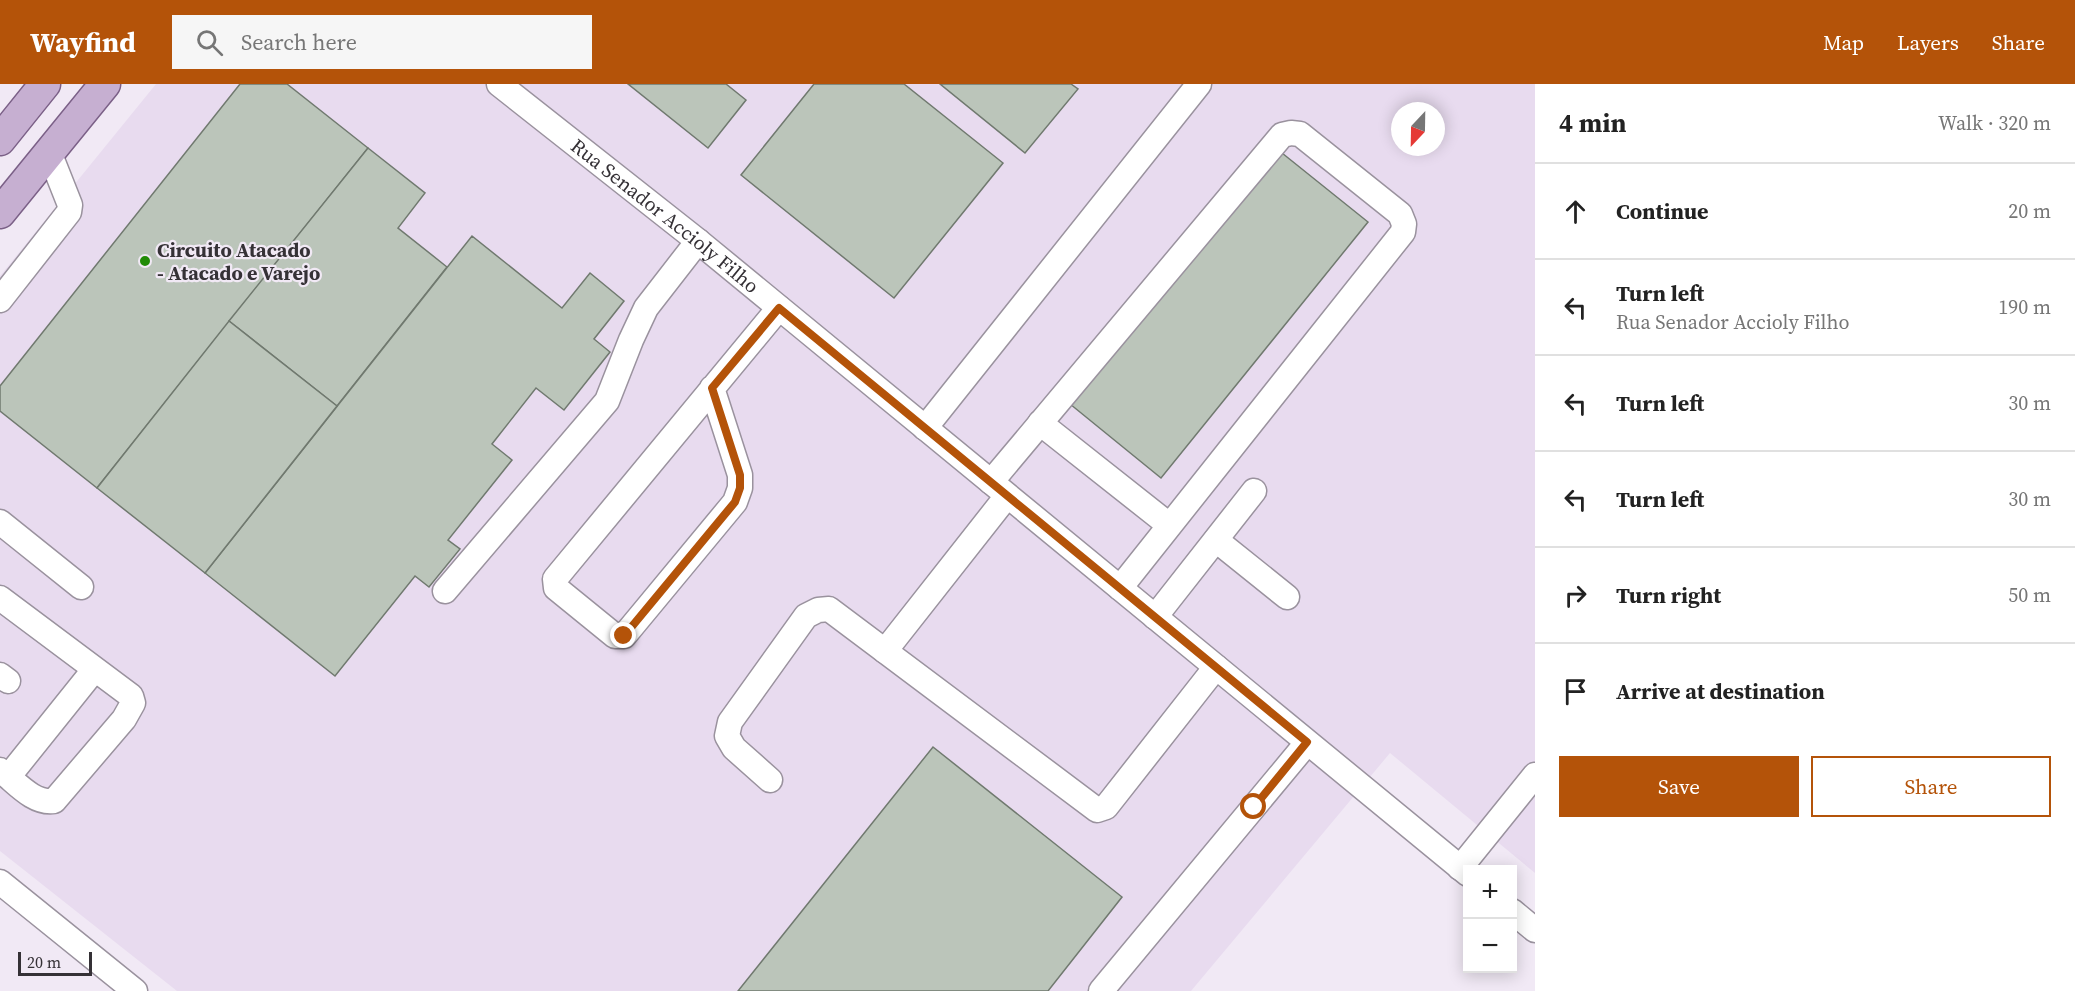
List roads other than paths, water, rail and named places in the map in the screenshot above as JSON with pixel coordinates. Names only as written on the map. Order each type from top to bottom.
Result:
[{"type":"main road","points":[[0,140],[45,84]]},
{"type":"main road","points":[[0,213],[105,84]]},
{"type":"street","name":"Rua Senador Accioly Filho","points":[[499,84],[698,241],[1463,870]]},
{"type":"street","points":[[925,428],[1199,84]]},
{"type":"street","points":[[885,651],[999,489],[1040,423],[1282,135],[1300,134],[1400,214],[1404,224],[1403,232],[1120,588]]},
{"type":"street","points":[[0,300],[69,212],[70,205],[50,152]]},
{"type":"street","points":[[445,591],[607,401],[630,340],[646,308],[698,241]]},
{"type":"street","points":[[712,388],[740,475],[740,488],[735,502],[624,636],[615,636],[556,588],[555,579],[712,388],[779,308]]},
{"type":"street","points":[[1040,423],[1169,525]]},
{"type":"street","points":[[1155,617],[1254,491]]},
{"type":"street","points":[[0,522],[81,587]]},
{"type":"street","points":[[1216,540],[1287,597]]},
{"type":"street","points":[[0,598],[131,696],[133,703],[124,719],[54,801],[45,802],[36,798],[4,773],[94,670]]},
{"type":"street","points":[[770,780],[734,748],[727,736],[730,722],[806,616],[818,609],[829,609],[1097,810],[1107,807],[1216,667]]},
{"type":"street","points":[[1101,991],[1307,742]]},
{"type":"street","points":[[1468,865],[1535,775]]},
{"type":"street","points":[[0,882],[135,991]]},
{"type":"street","points":[[1517,915],[1535,930]]},
{"type":"place","name":"Circuito Atacado - Atacado e Varejo","points":[[145,261]]}]
